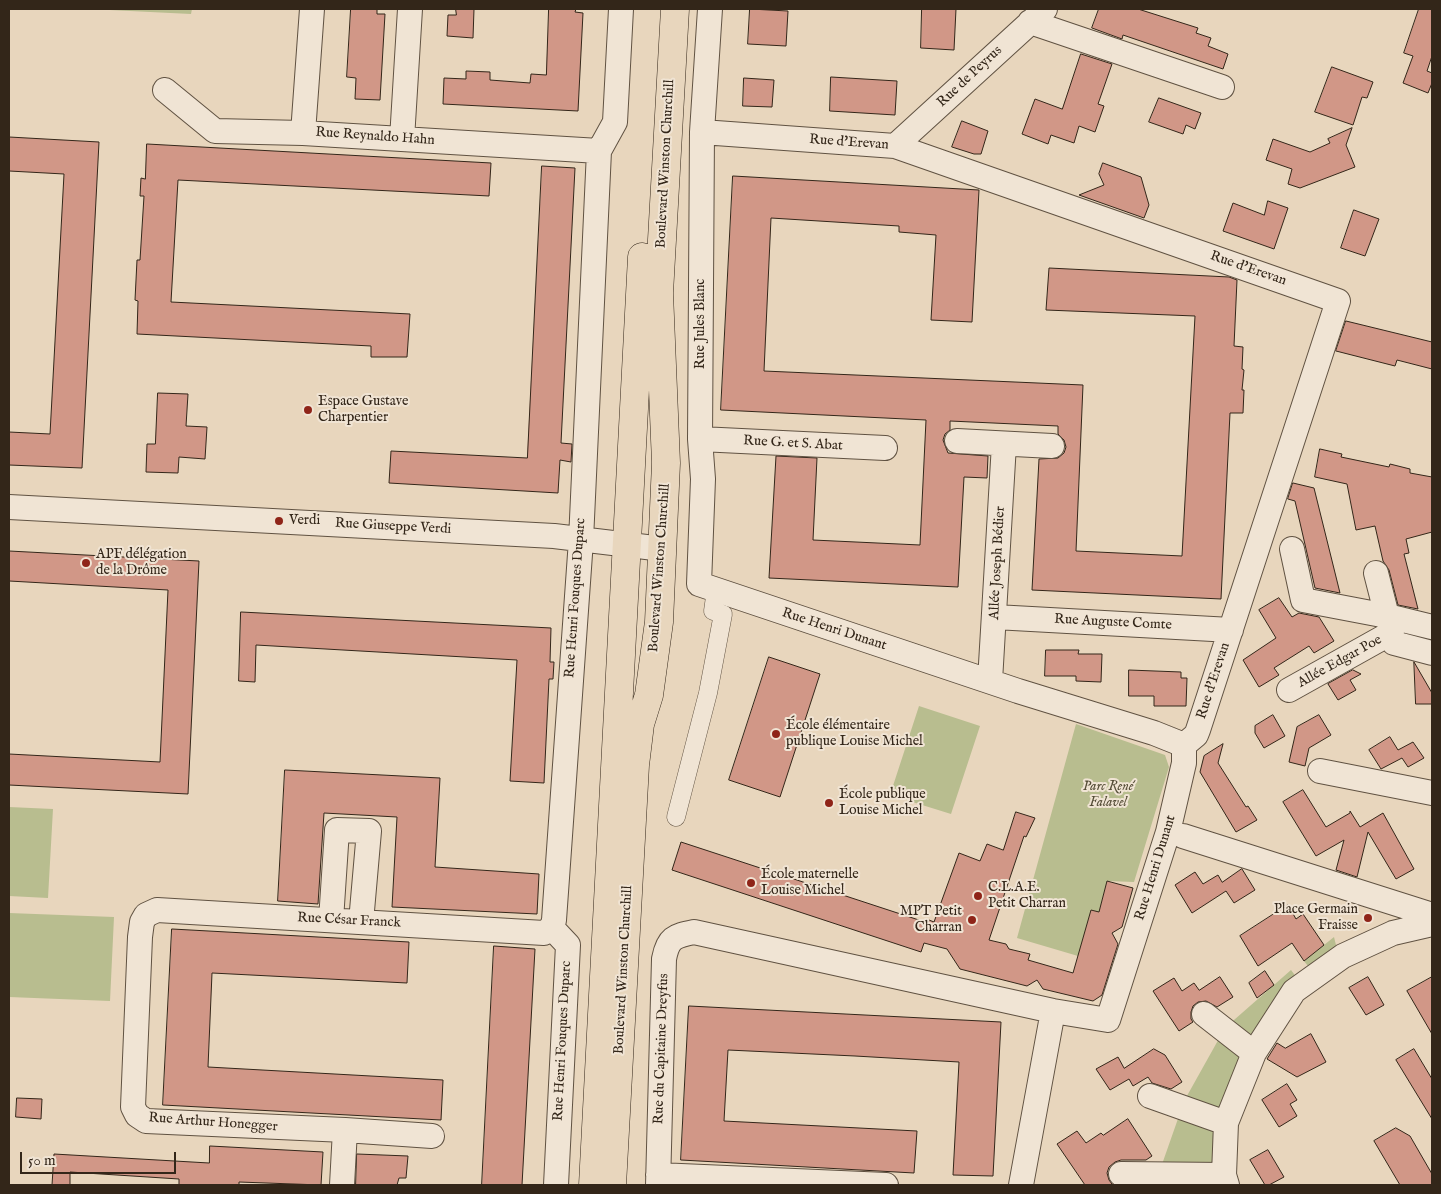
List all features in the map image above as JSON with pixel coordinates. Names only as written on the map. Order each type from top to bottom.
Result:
[{"type":"main road","name":"Boulevard Winston Churchill","points":[[593,1185],[656,9]]},
{"type":"main road","name":"Boulevard Winston Churchill","points":[[612,1185],[635,765],[640,724],[649,695],[659,622],[663,549],[666,463],[659,293],[675,9]]},
{"type":"street","points":[[303,133],[312,9]]},
{"type":"street","points":[[402,139],[410,9]]},
{"type":"street","name":"Rue Henri Fouques Duparc","points":[[556,1185],[568,945],[552,928],[581,540],[598,151],[615,122],[621,9]]},
{"type":"street","name":"Rue Jules Blanc","points":[[710,9],[702,132],[700,439],[703,479],[699,584],[750,602]]},
{"type":"street","points":[[1037,15],[1222,87]]},
{"type":"street","name":"Rue de Peyrus","points":[[895,146],[1037,15]]},
{"type":"street","name":"Rue Reynaldo Hahn","points":[[165,90],[215,131],[303,133],[598,151]]},
{"type":"street","name":"Rue d'Erevan","points":[[702,132],[895,146],[1338,300],[1196,735],[1184,745]]},
{"type":"street","name":"Rue G. et S. Abat","points":[[700,439],[885,448]]},
{"type":"street","points":[[958,441],[1052,446]]},
{"type":"street","name":"Allée Joseph Bédier","points":[[990,681],[1004,444]]},
{"type":"street","name":"Rue Giuseppe Verdi","points":[[9,508],[554,536],[663,549]]},
{"type":"street","name":"Allée Edgar Poe","points":[[1292,549],[1303,600],[1389,625],[1432,626]]},
{"type":"street","name":"Allée Edgar Poe","points":[[1376,573],[1394,643],[1432,653]]},
{"type":"street","points":[[676,817],[708,693],[723,614],[713,611],[716,590]]},
{"type":"street","name":"Rue Henri Dunant","points":[[694,932],[1053,1011],[1108,1020],[1175,834],[1184,764],[1184,745],[1154,733],[750,602]]},
{"type":"street","name":"Rue Auguste Comte","points":[[995,617],[1231,630]]},
{"type":"street","name":"Allée Edgar Poe","points":[[1289,690],[1389,625]]},
{"type":"street","points":[[1320,771],[1432,793]]},
{"type":"street","points":[[331,920],[337,830],[369,831],[361,922]]},
{"type":"street","points":[[1175,834],[1432,914]]},
{"type":"street","name":"Rue César Franck","points":[[146,915],[157,910],[544,933],[552,928]]},
{"type":"street","name":"Rue Arthur Honegger","points":[[146,915],[142,922],[140,937],[133,1107],[137,1115],[146,1121],[432,1136]]},
{"type":"street","points":[[1120,1174],[1226,1180],[1226,1123],[1254,1053],[1294,991],[1343,956],[1393,933],[1432,924]]},
{"type":"street","name":"Rue du Capitaine Dreyfus","points":[[658,1180],[664,959],[666,946],[676,935],[694,932]]},
{"type":"street","points":[[1021,1185],[1053,1011]]},
{"type":"street","points":[[1204,1014],[1254,1053]]},
{"type":"street","points":[[1150,1096],[1226,1123]]},
{"type":"street","points":[[342,1185],[344,1130]]},
{"type":"street","points":[[658,1180],[886,1185]]},
{"type":"green space","points":[[89,9],[192,9],[191,14]]},
{"type":"green space","points":[[919,706],[980,726],[951,814],[890,795]]},
{"type":"green space","name":"Parc René Falavel","points":[[1076,724],[1165,755],[1169,767],[1134,882],[1107,881],[1099,912],[1091,910],[1078,956],[1017,938]]},
{"type":"green space","points":[[9,807],[53,809],[48,898],[9,896]]},
{"type":"green space","points":[[9,913],[114,917],[110,1001],[9,997]]},
{"type":"green space","points":[[1334,937],[1337,949],[1311,970],[1304,961]]},
{"type":"green space","points":[[1291,970],[1300,982],[1250,1044],[1226,1027]]},
{"type":"green space","points":[[1221,1035],[1242,1051],[1222,1107],[1212,1112],[1183,1103]]},
{"type":"green space","points":[[1180,1113],[1218,1133],[1217,1160],[1205,1170],[1160,1170]]},
{"type":"building","points":[[351,9],[377,9],[377,14],[385,14],[380,100],[355,99],[356,78],[347,77]]},
{"type":"building","points":[[456,9],[474,9],[473,38],[447,36],[448,15],[456,15]]},
{"type":"building","points":[[549,9],[576,9],[575,12],[583,13],[578,111],[443,104],[444,78],[466,79],[466,71],[490,72],[490,80],[530,83],[531,74],[546,75]]},
{"type":"building","points":[[750,9],[788,11],[786,46],[748,44]]},
{"type":"building","points":[[922,9],[956,9],[954,50],[921,48]]},
{"type":"building","points":[[1099,9],[1138,9],[1198,28],[1196,33],[1211,38],[1208,46],[1228,54],[1223,69],[1123,35],[1122,39],[1092,28]]},
{"type":"building","points":[[1419,9],[1432,9],[1432,56],[1427,71],[1432,73],[1432,83],[1428,93],[1403,83],[1413,56],[1404,53]]},
{"type":"building","points":[[1081,54],[1112,64],[1098,104],[1104,106],[1095,132],[1079,126],[1074,143],[1051,135],[1048,144],[1022,134],[1035,99],[1062,109]]},
{"type":"building","points":[[1332,67],[1373,82],[1367,98],[1362,97],[1353,125],[1315,112]]},
{"type":"building","points":[[831,77],[897,81],[895,115],[830,111]]},
{"type":"building","points":[[744,78],[774,80],[772,107],[743,106]]},
{"type":"building","points":[[1159,98],[1201,113],[1195,129],[1186,125],[1183,134],[1149,122]]},
{"type":"building","points":[[962,121],[988,131],[981,154],[974,154],[952,147]]},
{"type":"building","points":[[1352,128],[1346,145],[1355,167],[1300,188],[1288,184],[1292,169],[1266,160],[1273,139],[1310,152],[1330,143],[1328,139]]},
{"type":"building","points":[[9,137],[99,142],[82,468],[9,465],[9,432],[50,434],[64,174],[9,171]]},
{"type":"building","points":[[147,144],[491,163],[489,196],[178,180],[171,302],[410,314],[407,357],[371,357],[371,346],[137,334],[138,301],[135,300],[137,260],[140,260],[144,196],[140,196],[141,178],[145,179]]},
{"type":"building","points":[[1103,163],[1141,177],[1149,205],[1144,218],[1079,195],[1104,185],[1099,174]]},
{"type":"building","points":[[542,166],[575,168],[561,443],[572,444],[571,462],[560,460],[558,493],[389,483],[391,451],[527,458]]},
{"type":"building","points":[[733,176],[979,190],[972,322],[931,320],[936,235],[899,232],[899,226],[771,218],[764,371],[1083,385],[1076,551],[1182,556],[1195,316],[1046,310],[1049,268],[1229,277],[1237,280],[1234,346],[1243,347],[1243,413],[1230,413],[1221,599],[1032,590],[1039,459],[1058,458],[1064,453],[1066,447],[1064,440],[1058,434],[1058,426],[950,421],[950,430],[945,434],[943,440],[948,453],[988,456],[987,478],[964,477],[958,587],[769,578],[776,456],[817,458],[813,540],[920,545],[926,420],[721,410]]},
{"type":"building","points":[[1268,201],[1288,208],[1274,249],[1223,231],[1233,203],[1264,215]]},
{"type":"building","points":[[1354,210],[1379,219],[1365,256],[1341,248]]},
{"type":"building","points":[[1346,321],[1432,342],[1432,369],[1397,360],[1395,366],[1336,351]]},
{"type":"building","points":[[158,393],[188,394],[186,426],[207,427],[205,459],[179,457],[178,473],[146,472],[147,444],[155,444]]},
{"type":"building","points":[[1320,449],[1342,454],[1341,457],[1389,467],[1390,464],[1410,469],[1410,473],[1432,477],[1432,532],[1406,539],[1409,553],[1404,554],[1418,609],[1398,605],[1389,570],[1383,561],[1375,526],[1356,530],[1347,484],[1315,477]]},
{"type":"building","points":[[1293,483],[1314,488],[1340,593],[1315,588],[1295,501],[1288,499]]},
{"type":"building","points":[[9,551],[199,561],[188,794],[9,785],[9,754],[160,762],[168,590],[9,581]]},
{"type":"building","points":[[1279,598],[1292,617],[1299,613],[1319,617],[1334,641],[1314,653],[1309,646],[1274,668],[1279,675],[1259,687],[1243,660],[1276,638],[1259,610]]},
{"type":"building","points":[[241,612],[551,628],[550,662],[554,662],[553,679],[549,679],[544,783],[510,781],[517,660],[256,645],[255,682],[239,681]]},
{"type":"building","points":[[1046,650],[1079,650],[1078,654],[1102,654],[1101,682],[1076,681],[1076,676],[1045,676]]},
{"type":"building","points":[[769,657],[820,674],[780,797],[729,780]]},
{"type":"building","points":[[1414,662],[1432,693],[1432,704],[1416,704]]},
{"type":"building","points":[[1129,670],[1181,672],[1181,678],[1187,678],[1186,706],[1154,706],[1154,696],[1129,696]]},
{"type":"building","points":[[1353,670],[1361,674],[1350,680],[1356,690],[1338,700],[1328,684]]},
{"type":"building","points":[[1273,715],[1285,736],[1264,748],[1255,733],[1255,726]]},
{"type":"building","points":[[1319,715],[1331,735],[1309,748],[1305,766],[1289,762],[1297,727]]},
{"type":"building","points":[[1390,737],[1398,750],[1413,742],[1424,758],[1408,767],[1402,758],[1381,769],[1369,750]]},
{"type":"building","points":[[1223,744],[1218,763],[1246,807],[1248,806],[1257,820],[1236,832],[1200,772],[1204,756]]},
{"type":"building","points":[[285,770],[440,778],[435,867],[539,874],[537,914],[392,907],[397,817],[324,813],[318,904],[278,901]]},
{"type":"building","points":[[1303,790],[1326,827],[1350,813],[1350,811],[1360,827],[1383,813],[1414,869],[1396,879],[1368,832],[1357,877],[1336,870],[1344,840],[1316,856],[1283,802]]},
{"type":"building","points":[[1016,812],[1035,818],[1026,837],[1024,836],[989,940],[1006,944],[1009,949],[1030,954],[1028,960],[1073,973],[1091,910],[1099,912],[1107,881],[1133,888],[1122,927],[1112,933],[1118,944],[1102,995],[1093,1001],[1043,989],[1037,980],[1027,986],[960,969],[947,949],[924,943],[921,952],[672,870],[681,842],[928,923],[929,920],[934,922],[959,853],[980,861],[987,844],[1003,850]]},
{"type":"building","points":[[1242,869],[1255,890],[1234,903],[1226,891],[1192,913],[1175,885],[1195,872],[1203,884],[1218,875],[1222,882]]},
{"type":"building","points":[[1288,905],[1296,919],[1303,914],[1324,945],[1304,961],[1292,943],[1258,966],[1240,936]]},
{"type":"building","points":[[172,929],[409,942],[407,983],[212,973],[208,1067],[443,1080],[441,1120],[163,1105]]},
{"type":"building","points":[[494,946],[535,949],[522,1185],[482,1185]]},
{"type":"building","points":[[1265,971],[1274,985],[1257,998],[1249,983]]},
{"type":"building","points":[[1220,977],[1233,997],[1217,1007],[1206,1001],[1198,1002],[1193,1006],[1191,1012],[1193,1022],[1179,1031],[1153,991],[1174,978],[1182,991],[1194,983],[1199,990]]},
{"type":"building","points":[[1368,977],[1384,1005],[1366,1015],[1349,988]]},
{"type":"building","points":[[1432,977],[1432,1034],[1407,991]]},
{"type":"building","points":[[689,1006],[1001,1022],[993,1176],[953,1175],[959,1062],[855,1056],[728,1050],[724,1121],[917,1131],[914,1173],[681,1160]]},
{"type":"building","points":[[1311,1034],[1326,1062],[1297,1077],[1267,1059],[1277,1043],[1285,1048]]},
{"type":"building","points":[[1154,1049],[1165,1055],[1182,1082],[1171,1089],[1152,1083],[1148,1077],[1133,1086],[1129,1079],[1110,1090],[1096,1069],[1118,1057],[1124,1068]]},
{"type":"building","points":[[1414,1049],[1432,1079],[1432,1119],[1396,1060]]},
{"type":"building","points":[[1287,1084],[1297,1100],[1290,1104],[1297,1116],[1279,1127],[1262,1100]]},
{"type":"building","points":[[17,1098],[42,1099],[41,1119],[16,1117]]},
{"type":"building","points":[[1128,1119],[1152,1156],[1146,1160],[1121,1160],[1115,1162],[1109,1167],[1107,1173],[1112,1184],[1085,1185],[1057,1144],[1077,1131],[1086,1143]]},
{"type":"building","points":[[1396,1128],[1410,1136],[1432,1174],[1432,1185],[1400,1185],[1374,1141]]},
{"type":"building","points":[[210,1146],[323,1152],[321,1185],[239,1182],[239,1185],[179,1185],[179,1179],[70,1172],[70,1185],[52,1185],[54,1154],[209,1163]]},
{"type":"building","points":[[1268,1150],[1284,1177],[1269,1185],[1265,1185],[1250,1160]]},
{"type":"building","points":[[357,1154],[408,1156],[406,1178],[399,1178],[397,1185],[356,1185]]},
{"type":"place","name":"Espace Gustave Charpentier","points":[[308,410]]},
{"type":"place","name":"Verdi","points":[[279,521]]},
{"type":"place","name":"APF délégation de la Drôme","points":[[86,563]]},
{"type":"place","name":"École élémentaire publique Louise Michel","points":[[776,734]]},
{"type":"place","name":"École publique Louise Michel","points":[[829,803]]},
{"type":"place","name":"École maternelle Louise Michel","points":[[751,883]]},
{"type":"place","name":"C.L.A.E. Petit Charran","points":[[978,896]]},
{"type":"place","name":"Place Germain Fraisse","points":[[1368,918]]},
{"type":"place","name":"MPT Petit Charran","points":[[972,920]]}]
